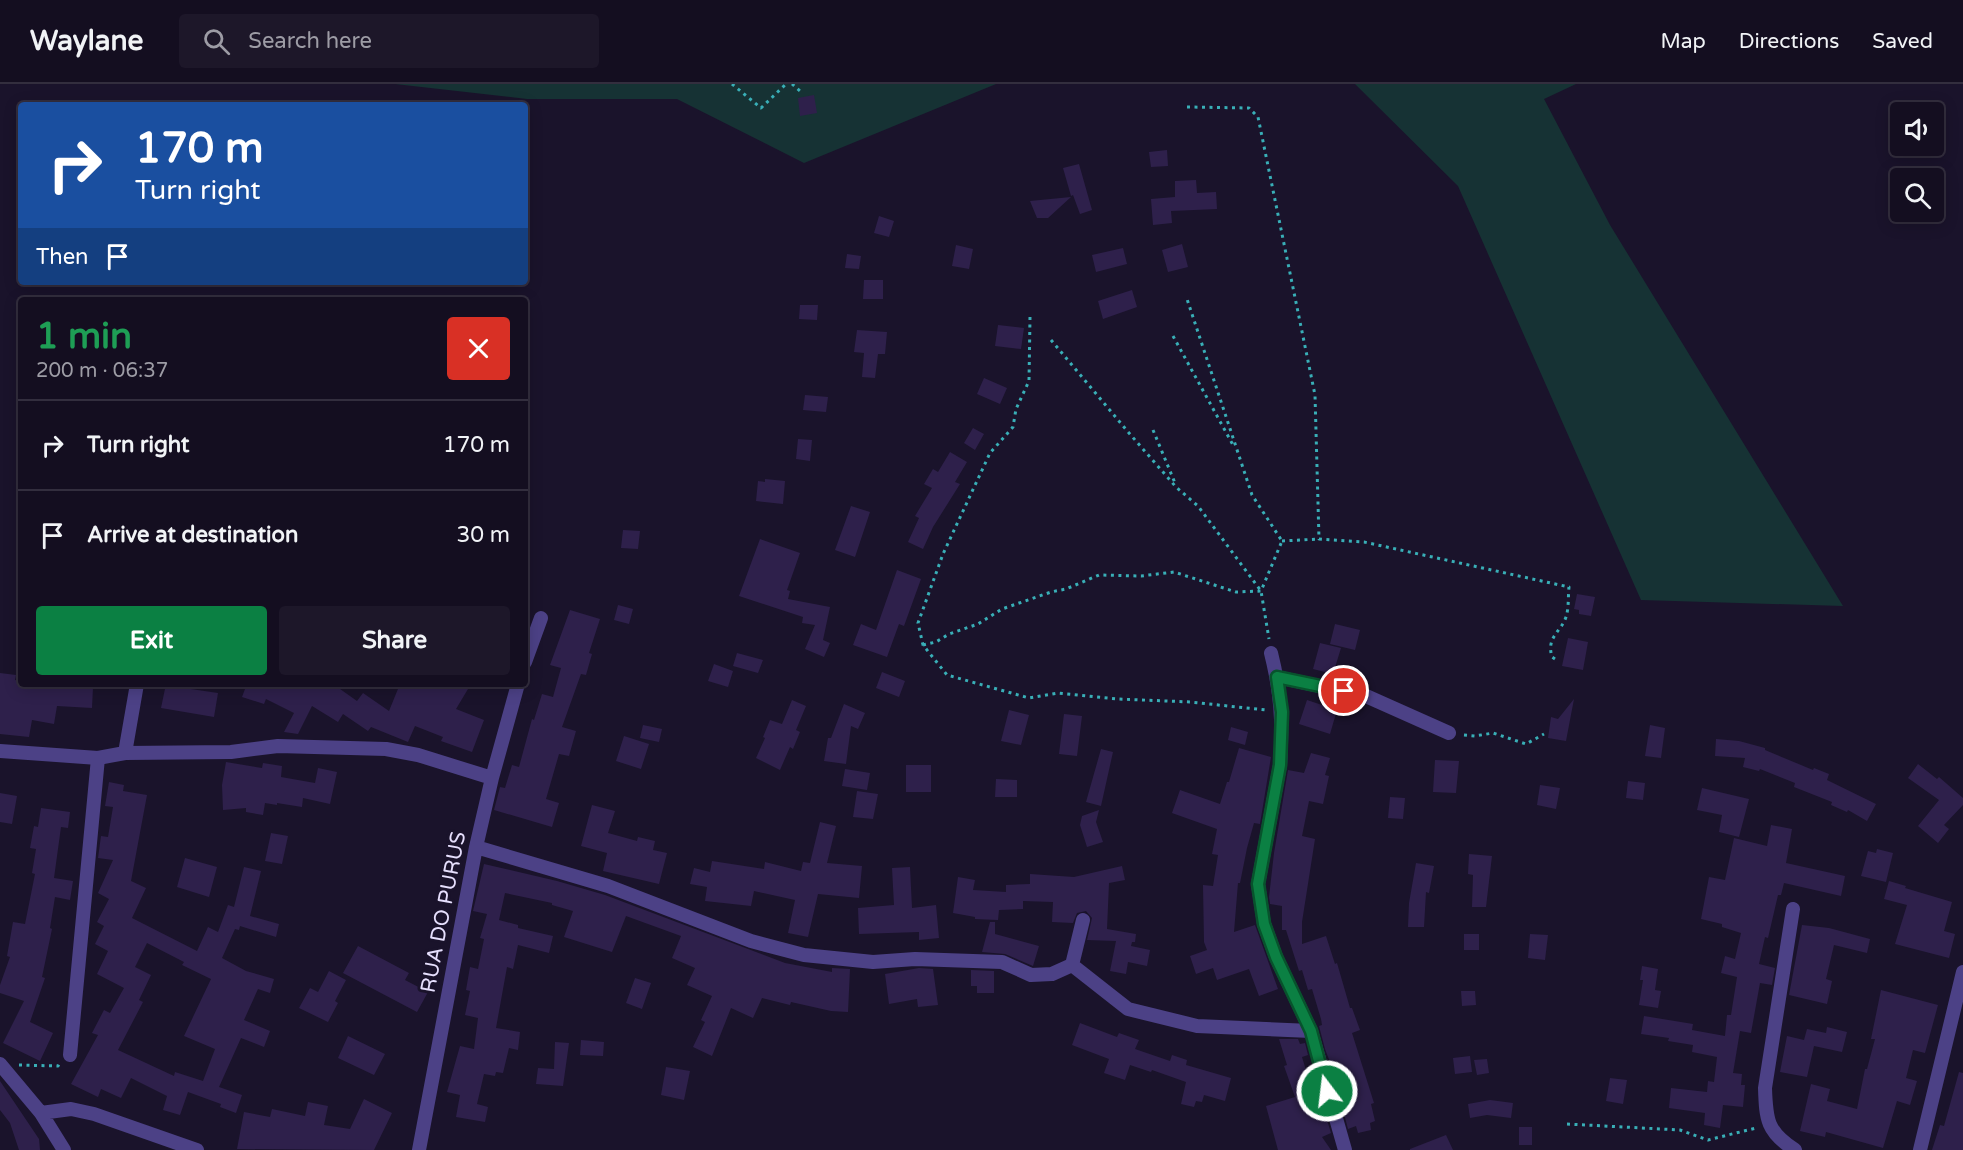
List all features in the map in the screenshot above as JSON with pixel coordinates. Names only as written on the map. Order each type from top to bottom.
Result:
[{"type":"street","points":[[528,654],[541,618]]},
{"type":"street","points":[[1271,653],[1282,712],[1280,765],[1258,884],[1264,924],[1276,957],[1311,1031],[1346,1150]]},
{"type":"street","points":[[1277,677],[1366,696],[1449,733]]},
{"type":"street","points":[[125,753],[136,687]]},
{"type":"street","name":"RUA DO PURUS","points":[[419,1150],[476,847],[517,687]]},
{"type":"street","points":[[0,751],[99,758],[125,753],[231,752],[278,746],[386,749],[418,755],[492,778]]},
{"type":"street","points":[[70,1049],[99,758]]},
{"type":"street","points":[[476,847],[608,886],[751,940],[804,955],[873,962],[915,958],[1002,962],[1031,975],[1052,974],[1072,965]]},
{"type":"street","points":[[1793,909],[1765,1088],[1766,1114],[1770,1125],[1776,1136],[1795,1150]]},
{"type":"street","points":[[1072,965],[1083,920]]},
{"type":"street","points":[[1072,965],[1128,1010],[1197,1026],[1311,1031]]},
{"type":"street","points":[[1920,1150],[1963,972]]},
{"type":"street","points":[[6,1064],[64,1150]]},
{"type":"street","points":[[41,1113],[71,1109],[94,1114],[197,1150]]},
{"type":"path","points":[[732,84],[761,108],[786,84]]},
{"type":"path","points":[[792,84],[801,92]]},
{"type":"path","points":[[1187,107],[1249,108],[1258,117],[1315,395],[1319,539]]},
{"type":"path","points":[[1186,299],[1252,495],[1282,541]]},
{"type":"path","points":[[1030,317],[1029,381],[1016,409],[1013,427],[990,453],[943,554],[918,623],[923,645],[947,675],[1029,698],[1058,693],[1118,699],[1190,702],[1282,712]]},
{"type":"path","points":[[1173,336],[1238,453]]},
{"type":"path","points":[[1051,340],[1176,487],[1198,506],[1261,591],[1271,653]]},
{"type":"path","points":[[1153,430],[1176,487]]},
{"type":"path","points":[[1282,541],[1319,539],[1364,542],[1569,587],[1568,614],[1552,639],[1550,651],[1552,657],[1558,661]]},
{"type":"path","points":[[1261,591],[1282,541]]},
{"type":"path","points":[[923,645],[936,642],[950,634],[978,624],[1002,609],[1066,589],[1099,575],[1141,576],[1174,572],[1236,592],[1261,591]]},
{"type":"path","points":[[1449,733],[1475,736],[1492,734],[1526,744],[1544,734]]},
{"type":"path","points":[[6,1064],[58,1066],[70,1049]]},
{"type":"path","points":[[1567,1124],[1680,1130],[1708,1140],[1770,1125]]},
{"type":"green space","points":[[395,84],[996,84],[804,163],[677,99],[527,99]]},
{"type":"green space","points":[[1355,84],[1576,84],[1544,99],[1610,225],[1843,606],[1641,600],[1458,186]]},
{"type":"building","points":[[814,95],[817,113],[800,116],[798,98]]},
{"type":"building","points":[[1167,150],[1168,166],[1151,167],[1149,152]]},
{"type":"building","points":[[1079,164],[1092,210],[1080,214],[1073,195],[1071,196],[1063,168]]},
{"type":"building","points":[[1196,180],[1197,193],[1216,192],[1217,209],[1171,211],[1172,223],[1153,225],[1151,199],[1175,197],[1175,181]]},
{"type":"building","points":[[1071,197],[1048,218],[1037,218],[1030,201]]},
{"type":"building","points":[[879,216],[894,221],[889,237],[874,233]]},
{"type":"building","points":[[1182,244],[1188,267],[1168,272],[1162,250]]},
{"type":"building","points":[[956,245],[973,249],[969,269],[952,266]]},
{"type":"building","points":[[1123,248],[1127,264],[1096,272],[1092,255]]},
{"type":"building","points":[[847,254],[861,256],[859,269],[845,268]]},
{"type":"building","points":[[864,280],[883,280],[883,299],[863,299]]},
{"type":"building","points":[[1132,290],[1137,307],[1103,319],[1098,301]]},
{"type":"building","points":[[800,305],[818,305],[817,320],[799,319]]},
{"type":"building","points":[[998,325],[1024,328],[1021,349],[995,346]]},
{"type":"building","points":[[857,330],[887,332],[885,354],[878,354],[875,378],[862,377],[864,353],[854,352]]},
{"type":"building","points":[[984,378],[1007,388],[1000,404],[977,394]]},
{"type":"building","points":[[805,395],[828,397],[826,412],[803,410]]},
{"type":"building","points":[[973,428],[984,434],[975,450],[964,443]]},
{"type":"building","points":[[798,439],[812,440],[810,461],[796,459]]},
{"type":"building","points":[[950,452],[967,462],[955,482],[960,484],[933,527],[923,549],[908,542],[919,518],[915,516],[932,488],[924,484],[933,469],[938,472]]},
{"type":"building","points":[[765,479],[785,481],[783,504],[756,501],[758,481],[765,482]]},
{"type":"building","points":[[851,506],[870,512],[855,557],[835,550]]},
{"type":"building","points":[[623,530],[640,531],[638,549],[621,548]]},
{"type":"building","points":[[760,539],[800,553],[787,590],[790,591],[788,599],[830,607],[823,640],[830,643],[824,657],[805,649],[815,625],[802,623],[803,617],[739,596]]},
{"type":"building","points":[[897,570],[921,579],[904,626],[899,624],[887,657],[853,645],[861,624],[876,630]]},
{"type":"building","points":[[1577,594],[1595,597],[1591,616],[1579,614],[1579,610],[1574,609]]},
{"type":"building","points":[[618,605],[633,609],[629,624],[614,620]]},
{"type":"building","points":[[570,610],[600,619],[589,653],[592,654],[586,675],[581,674],[562,727],[576,731],[569,756],[559,754],[546,799],[559,803],[552,827],[494,810],[500,787],[505,788],[512,765],[519,767],[532,719],[534,720],[542,694],[553,697],[561,668],[550,665]]},
{"type":"building","points":[[1335,624],[1360,630],[1355,650],[1330,644]]},
{"type":"building","points":[[1568,638],[1588,642],[1583,670],[1562,666]]},
{"type":"building","points":[[1320,643],[1341,648],[1333,674],[1313,669]]},
{"type":"building","points":[[737,653],[763,660],[758,673],[733,666]]},
{"type":"building","points":[[714,664],[733,671],[728,687],[708,681]]},
{"type":"building","points":[[882,672],[905,681],[899,697],[876,688]]},
{"type":"building","points":[[0,673],[16,675],[15,680],[18,680],[18,687],[93,687],[92,708],[57,706],[54,724],[32,720],[29,737],[0,734]]},
{"type":"building","points":[[165,687],[184,687],[218,693],[214,717],[161,708]]},
{"type":"building","points":[[241,687],[337,687],[357,701],[363,693],[389,711],[399,687],[469,687],[456,709],[484,720],[472,752],[441,741],[443,737],[415,726],[408,742],[371,727],[368,731],[343,714],[338,722],[312,706],[298,734],[284,732],[294,713],[266,699],[264,704],[242,697],[245,689]]},
{"type":"building","points":[[1574,699],[1566,741],[1548,738],[1551,717],[1558,719]]},
{"type":"building","points":[[792,700],[806,706],[796,730],[800,732],[793,749],[790,747],[780,770],[756,758],[770,720],[782,724]]},
{"type":"building","points":[[1307,700],[1337,710],[1330,734],[1299,724]]},
{"type":"building","points":[[844,704],[865,713],[858,729],[851,726],[846,764],[824,761],[828,738],[831,738]]},
{"type":"building","points":[[1009,710],[1029,715],[1021,745],[1001,741]]},
{"type":"building","points":[[1064,714],[1082,716],[1077,756],[1059,754]]},
{"type":"building","points":[[643,725],[662,729],[659,742],[640,738]]},
{"type":"building","points":[[1650,725],[1665,728],[1661,758],[1645,756]]},
{"type":"building","points":[[1231,727],[1248,732],[1245,745],[1228,740]]},
{"type":"building","points":[[624,736],[649,744],[641,769],[616,761]]},
{"type":"building","points":[[1716,739],[1739,741],[1765,748],[1765,750],[1813,770],[1814,768],[1829,774],[1827,780],[1876,804],[1867,821],[1848,810],[1847,812],[1831,805],[1832,802],[1794,787],[1795,783],[1760,769],[1759,771],[1743,767],[1745,758],[1715,756]]},
{"type":"building","points":[[1239,748],[1271,757],[1260,824],[1254,823],[1240,883],[1238,883],[1234,932],[1255,925],[1278,989],[1259,996],[1249,969],[1217,980],[1213,968],[1196,974],[1190,956],[1207,950],[1204,942],[1203,885],[1213,886],[1218,855],[1212,854],[1217,829],[1172,813],[1180,790],[1220,804]]},
{"type":"building","points":[[1101,749],[1113,752],[1101,806],[1086,802]]},
{"type":"building","points":[[1311,753],[1330,758],[1325,775],[1329,776],[1323,804],[1309,801],[1302,836],[1315,839],[1302,922],[1302,944],[1326,936],[1335,964],[1337,963],[1350,1008],[1352,1008],[1360,1030],[1352,1033],[1374,1103],[1371,1104],[1375,1121],[1370,1123],[1371,1130],[1358,1133],[1356,1126],[1348,1129],[1341,1102],[1347,1101],[1340,1074],[1335,1075],[1325,1049],[1319,1026],[1322,1025],[1321,1019],[1312,989],[1308,990],[1302,970],[1299,971],[1286,930],[1282,930],[1282,906],[1270,904],[1269,897],[1288,770],[1304,773]]},
{"type":"building","points":[[1435,760],[1459,761],[1456,793],[1433,792]]},
{"type":"building","points":[[226,762],[262,768],[263,763],[282,766],[281,777],[315,783],[318,768],[337,772],[330,804],[303,798],[302,807],[265,803],[263,815],[246,812],[246,808],[223,810],[222,785]]},
{"type":"building","points":[[1918,764],[1937,779],[1939,777],[1963,798],[1963,805],[1944,825],[1949,829],[1938,843],[1918,826],[1939,800],[1908,778]]},
{"type":"building","points":[[906,765],[931,765],[931,792],[906,792]]},
{"type":"building","points":[[845,769],[870,773],[867,790],[842,786]]},
{"type":"building","points":[[996,779],[1017,780],[1017,797],[995,797]]},
{"type":"building","points":[[1628,781],[1645,783],[1643,800],[1626,798]]},
{"type":"building","points":[[109,782],[124,785],[123,791],[147,795],[131,881],[146,888],[132,918],[197,951],[208,927],[218,932],[228,905],[234,907],[244,867],[261,871],[250,916],[279,924],[276,937],[240,926],[239,930],[235,929],[222,958],[246,971],[274,979],[270,993],[258,989],[244,1020],[270,1031],[264,1047],[241,1038],[219,1087],[242,1095],[236,1113],[220,1107],[221,1104],[188,1092],[180,1115],[163,1110],[167,1096],[131,1078],[121,1098],[101,1089],[98,1097],[71,1084],[98,1035],[92,1033],[104,1010],[110,1013],[124,988],[97,974],[108,951],[95,944],[104,926],[97,922],[109,899],[98,893],[113,860],[98,858],[101,836],[108,837],[113,807],[105,806]],"holes":[[[147,943],[184,962],[182,965],[211,979],[184,1036],[215,1049],[203,1081],[175,1072],[174,1076],[118,1050],[143,1002],[139,1000],[151,975],[135,967]]]},
{"type":"building","points":[[1540,785],[1560,788],[1556,809],[1537,805]]},
{"type":"building","points":[[1702,788],[1749,799],[1739,837],[1719,832],[1722,815],[1697,810]]},
{"type":"building","points":[[857,791],[878,794],[873,819],[853,817]]},
{"type":"building","points":[[0,793],[17,796],[12,824],[0,822]]},
{"type":"building","points":[[1390,797],[1405,798],[1403,819],[1388,818]]},
{"type":"building","points":[[592,805],[615,811],[608,833],[637,841],[638,837],[655,841],[653,850],[667,853],[659,884],[603,871],[607,853],[581,846]]},
{"type":"building","points":[[41,808],[70,812],[68,828],[61,827],[54,878],[73,881],[70,900],[55,897],[50,928],[52,929],[42,977],[45,978],[30,1022],[53,1033],[40,1061],[3,1043],[24,1001],[0,993],[0,985],[10,957],[7,956],[13,922],[25,924],[35,874],[32,873],[36,849],[30,848],[34,826],[38,827]]},
{"type":"building","points":[[1099,810],[1096,822],[1103,842],[1087,847],[1080,825],[1082,816]]},
{"type":"building","points":[[820,822],[836,826],[827,863],[862,866],[859,898],[818,894],[808,937],[788,933],[795,900],[754,891],[751,906],[705,901],[707,887],[690,884],[694,868],[710,872],[712,861],[764,869],[765,862],[801,871],[803,862],[810,863]]},
{"type":"building","points":[[1771,825],[1792,829],[1786,863],[1845,876],[1841,896],[1784,883],[1781,895],[1778,895],[1768,938],[1765,937],[1759,964],[1775,968],[1772,985],[1760,983],[1751,1033],[1740,1031],[1733,1073],[1742,1074],[1741,1085],[1745,1085],[1743,1107],[1723,1105],[1720,1128],[1704,1125],[1705,1113],[1669,1108],[1671,1088],[1707,1092],[1708,1081],[1714,1082],[1717,1057],[1692,1052],[1693,1045],[1668,1041],[1669,1038],[1641,1034],[1644,1016],[1693,1024],[1692,1030],[1725,1036],[1727,1015],[1731,1015],[1737,977],[1721,973],[1725,956],[1735,959],[1741,933],[1722,927],[1722,924],[1701,919],[1709,877],[1725,880],[1734,838],[1767,846]]},
{"type":"building","points":[[271,833],[288,836],[282,864],[265,861]]},
{"type":"building","points":[[1877,849],[1893,853],[1886,882],[1861,876],[1868,851],[1876,853]]},
{"type":"building","points":[[1469,854],[1492,856],[1486,907],[1472,907],[1473,875],[1468,874]]},
{"type":"building","points":[[185,858],[217,867],[209,897],[177,887]]},
{"type":"building","points":[[1416,863],[1434,866],[1429,893],[1426,892],[1424,927],[1408,927],[1409,903]]},
{"type":"building","points":[[484,864],[605,895],[785,963],[832,972],[832,968],[850,969],[848,1012],[831,1011],[791,1002],[790,1005],[762,998],[753,1018],[731,1008],[712,1056],[693,1047],[705,1022],[701,1020],[712,996],[687,985],[695,968],[672,958],[681,936],[626,916],[612,952],[564,937],[573,911],[552,905],[552,903],[505,893],[499,920],[518,925],[518,928],[553,936],[549,953],[518,945],[513,969],[507,967],[496,1028],[520,1032],[518,1050],[509,1048],[503,1073],[496,1072],[495,1076],[484,1074],[477,1104],[488,1107],[485,1122],[456,1117],[460,1095],[447,1092],[460,1046],[474,1049],[478,1018],[465,1015],[470,991],[466,990],[470,967],[478,969],[484,939],[480,938],[487,914],[473,911]]},
{"type":"building","points":[[1122,866],[1125,880],[1109,883],[1107,929],[1136,934],[1135,942],[1132,942],[1131,946],[1150,950],[1147,966],[1128,962],[1126,974],[1110,971],[1116,941],[1087,940],[1092,918],[1086,911],[1077,913],[1073,923],[1052,922],[1053,902],[1023,901],[1023,909],[999,910],[998,920],[975,919],[975,917],[953,913],[958,877],[975,880],[973,890],[1006,892],[1006,885],[1030,884],[1030,874],[1074,877]]},
{"type":"building","points":[[910,867],[912,908],[936,905],[939,938],[919,940],[919,932],[859,934],[858,908],[894,905],[892,868]]},
{"type":"building","points":[[1889,881],[1952,902],[1944,931],[1955,934],[1949,958],[1895,944],[1907,905],[1884,899]]},
{"type":"building","points":[[990,922],[995,922],[995,934],[1039,946],[1033,966],[1005,954],[982,952]]},
{"type":"building","points":[[1802,925],[1829,928],[1870,939],[1867,953],[1834,945],[1826,979],[1832,981],[1827,1004],[1789,995]]},
{"type":"building","points":[[1464,934],[1479,934],[1479,950],[1464,950]]},
{"type":"building","points":[[1530,934],[1548,935],[1545,960],[1528,958]]},
{"type":"building","points":[[358,946],[409,973],[405,980],[428,992],[417,1012],[343,973]]},
{"type":"building","points":[[1642,966],[1658,969],[1655,990],[1661,991],[1658,1008],[1639,1005],[1643,980],[1640,980]]},
{"type":"building","points":[[919,968],[933,969],[938,1005],[918,1007],[917,999],[889,1004],[885,974]]},
{"type":"building","points":[[971,970],[994,971],[994,993],[977,993],[977,986],[971,986]]},
{"type":"building","points":[[329,971],[346,980],[335,1001],[338,1003],[328,1022],[299,1008],[310,988],[318,992]]},
{"type":"building","points":[[635,978],[651,983],[642,1009],[626,1003]]},
{"type":"building","points":[[1881,990],[1938,1005],[1925,1053],[1913,1050],[1906,1078],[1917,1081],[1910,1105],[1897,1101],[1883,1148],[1826,1132],[1825,1137],[1800,1131],[1811,1084],[1830,1089],[1827,1101],[1857,1109],[1865,1069],[1867,1069],[1875,1039],[1871,1039]]},
{"type":"building","points":[[1461,991],[1475,991],[1476,1005],[1462,1006]]},
{"type":"building","points":[[1080,1023],[1117,1037],[1119,1033],[1139,1040],[1135,1049],[1170,1061],[1172,1055],[1187,1060],[1186,1065],[1231,1078],[1225,1101],[1204,1095],[1202,1102],[1196,1101],[1194,1107],[1181,1104],[1186,1082],[1152,1070],[1151,1072],[1130,1065],[1125,1080],[1104,1073],[1109,1059],[1072,1045]]},
{"type":"building","points":[[1827,1027],[1847,1032],[1842,1052],[1814,1046],[1807,1077],[1780,1072],[1787,1036],[1804,1040],[1807,1029],[1826,1033]]},
{"type":"building","points":[[348,1036],[385,1054],[374,1075],[338,1058]]},
{"type":"building","points":[[1279,1039],[1298,1039],[1300,1044],[1305,1043],[1308,1055],[1302,1057],[1311,1087],[1315,1086],[1323,1107],[1331,1133],[1322,1137],[1331,1150],[1278,1150],[1266,1106],[1295,1097],[1284,1066],[1287,1065]]},
{"type":"building","points":[[581,1040],[604,1042],[603,1056],[580,1055]]},
{"type":"building","points":[[555,1042],[569,1043],[563,1086],[536,1084],[538,1068],[554,1069]]},
{"type":"building","points":[[1470,1056],[1472,1072],[1455,1074],[1453,1058]]},
{"type":"building","points":[[1487,1059],[1489,1073],[1477,1075],[1474,1060]]},
{"type":"building","points":[[666,1067],[690,1071],[684,1100],[661,1095]]},
{"type":"building","points":[[1959,1072],[1963,1073],[1963,1150],[1932,1150],[1940,1125],[1944,1126]]},
{"type":"building","points":[[1610,1078],[1627,1080],[1623,1104],[1606,1101]]},
{"type":"building","points":[[0,1081],[39,1139],[40,1150],[19,1150],[10,1123],[0,1110]]},
{"type":"building","points":[[364,1099],[392,1113],[374,1150],[237,1149],[244,1112],[270,1117],[272,1109],[305,1116],[308,1102],[328,1106],[324,1125],[350,1129]]},
{"type":"building","points":[[1490,1100],[1513,1103],[1511,1118],[1487,1115],[1470,1118],[1468,1104]]},
{"type":"building","points":[[1519,1127],[1532,1127],[1532,1145],[1519,1145]]},
{"type":"building","points":[[1446,1135],[1453,1150],[1410,1150],[1410,1149]]},
{"type":"route","points":[[1327,1091],[1311,1031],[1276,957],[1264,924],[1258,884],[1282,749],[1281,697],[1277,677],[1344,691]]}]
